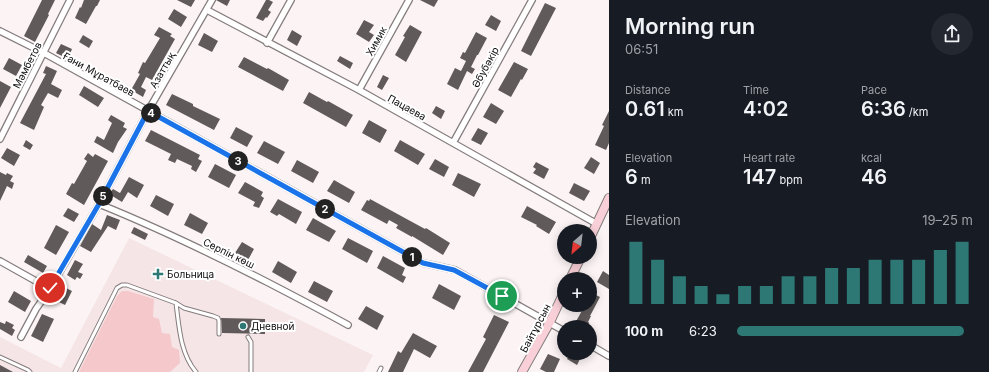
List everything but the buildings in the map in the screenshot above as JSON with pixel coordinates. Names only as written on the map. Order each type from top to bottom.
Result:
[{"type":"street","name":"Мәмбетов","points":[[0,139],[70,0]]},
{"type":"street","name":"Азаттық","points":[[21,337],[36,309],[50,288],[99,204],[148,111],[212,0]]},
{"type":"street","points":[[267,43],[291,0]]},
{"type":"street","name":"Химик","points":[[358,90],[409,0]]},
{"type":"street","name":"Әбубәкір","points":[[453,143],[532,0]]},
{"type":"street","name":"Пацаева","points":[[207,10],[358,90],[597,224]]},
{"type":"street","name":"Ғани Мұратбаев","points":[[0,31],[44,53],[423,263],[454,270],[557,326]]},
{"type":"street","points":[[597,224],[609,198]]},
{"type":"street","name":"Серпін көш","points":[[99,204],[132,217],[217,257],[348,325]]},
{"type":"street","points":[[0,261],[50,288]]},
{"type":"street","name":"Байтұрсын","points":[[522,372],[557,307]]},
{"type":"street","points":[[597,349],[609,356]]},
{"type":"lane","points":[[75,372],[117,288],[122,285],[127,285],[176,303],[184,308],[218,318],[219,334]]},
{"type":"lane","points":[[176,303],[180,337],[185,352],[196,372]]},
{"type":"lane","points":[[248,337],[251,342],[251,372]]},
{"type":"lane","points":[[0,357],[30,372]]},
{"type":"lane","points":[[379,372],[381,368]]},
{"type":"shaded area","name":"Больница","points":[[129,238],[373,355],[364,372],[0,372],[0,337],[61,368]]},
{"type":"shaded area","points":[[122,291],[128,291],[154,299],[153,317],[159,319],[162,333],[170,334],[172,347],[179,350],[180,363],[170,372],[79,372],[117,296]]},
{"type":"place","name":"Больница","points":[[158,274]]},
{"type":"place","name":"Дневной","points":[[243,326]]},
{"type":"route","points":[[50,288],[99,204],[148,111],[423,263],[454,270],[502,296]]}]
